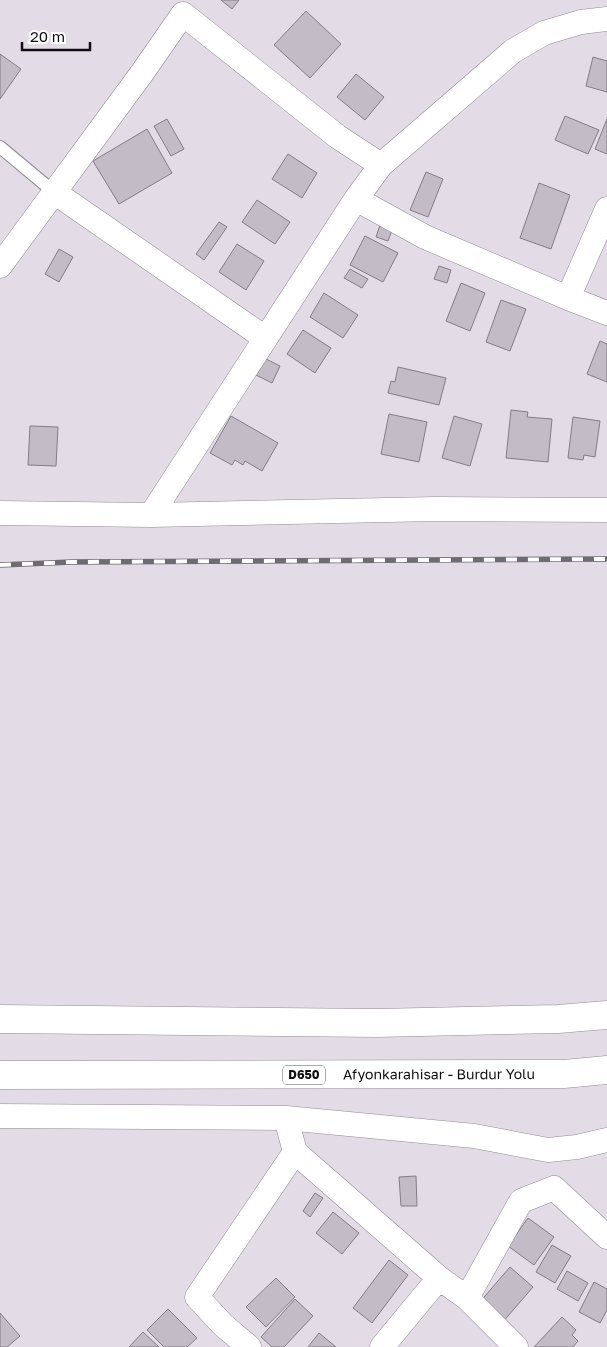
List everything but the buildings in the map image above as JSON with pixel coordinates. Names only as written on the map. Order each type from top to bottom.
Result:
[{"type":"highway","points":[[0,1019],[377,1023],[558,1019],[607,1015]]},
{"type":"highway","name":"Afyonkarahisar - Burdur Yolu","points":[[0,1075],[564,1074],[607,1070]]},
{"type":"street","points":[[0,266],[183,14],[338,137],[382,165]]},
{"type":"street","points":[[151,515],[356,199],[382,165],[513,51],[544,33],[581,22],[607,18]]},
{"type":"street","points":[[54,192],[265,338]]},
{"type":"street","points":[[356,199],[425,237],[607,313]]},
{"type":"street","points":[[568,298],[607,209]]},
{"type":"street","points":[[0,513],[151,515],[436,509],[607,510]]},
{"type":"street","points":[[0,1116],[286,1118],[474,1136],[548,1150],[577,1147],[607,1140]]},
{"type":"street","points":[[286,1118],[295,1152],[439,1278],[467,1298],[516,1347]]},
{"type":"street","points":[[249,1347],[223,1325],[198,1297],[295,1152]]},
{"type":"street","points":[[467,1298],[521,1202],[554,1188],[607,1237]]},
{"type":"street","points":[[382,1347],[439,1278]]},
{"type":"lane","points":[[0,146],[54,192]]},
{"type":"railway","points":[[0,565],[72,562],[607,559]]}]
